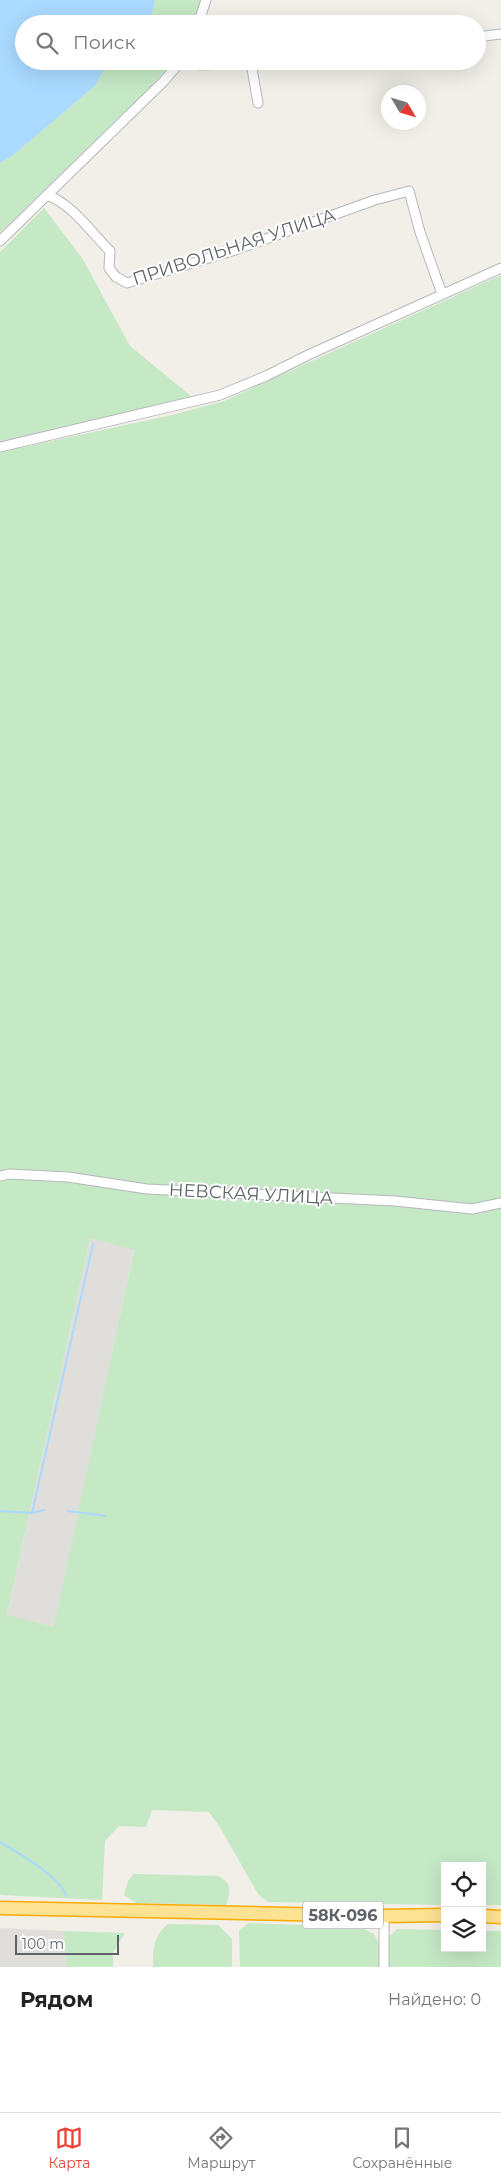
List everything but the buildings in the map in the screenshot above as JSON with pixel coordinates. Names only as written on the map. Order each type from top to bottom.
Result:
[{"type":"highway","name":"58К-096","points":[[0,1908],[384,1916],[441,1915]]},
{"type":"highway","points":[[486,1916],[501,1916]]},
{"type":"street","points":[[201,15],[206,0]]},
{"type":"street","points":[[486,36],[501,34]]},
{"type":"street","points":[[0,241],[173,70]]},
{"type":"street","points":[[252,70],[258,103]]},
{"type":"street","name":"ПРИВОЛЬНАЯ УЛИЦА","points":[[46,195],[56,198],[66,206],[110,251],[109,268],[116,278],[127,283],[234,250],[404,191],[409,191],[420,232],[442,294]]},
{"type":"street","points":[[0,447],[220,395],[266,376],[308,355],[501,268]]},
{"type":"street","name":"НЕВСКАЯ УЛИЦА","points":[[0,1176],[9,1174],[68,1177],[147,1190],[394,1201],[472,1209],[493,1206],[501,1202]]},
{"type":"street","points":[[384,1916],[384,1967]]},
{"type":"shaded area","points":[[90,1238],[134,1249],[55,1627],[7,1616]]},
{"type":"shaded area","points":[[0,1928],[64,1931],[67,1967],[0,1967]]},
{"type":"green space","points":[[155,0],[202,0],[198,15],[152,14]]},
{"type":"green space","points":[[104,70],[166,70],[0,233],[0,163],[12,156],[95,86]]},
{"type":"green space","points":[[44,208],[82,258],[130,346],[192,397],[0,441],[0,252]]},
{"type":"green space","points":[[501,275],[501,1905],[486,1905],[486,1862],[441,1862],[441,1905],[268,1902],[258,1894],[221,1829],[209,1812],[152,1810],[146,1827],[119,1826],[105,1841],[102,1900],[0,1895],[0,452],[172,415],[224,401]],"holes":[[[90,1238],[134,1250],[54,1627],[7,1615]]]},
{"type":"green space","points":[[134,1874],[218,1876],[228,1885],[229,1896],[226,1905],[136,1903],[124,1895],[128,1881]]},
{"type":"green space","points":[[249,1923],[360,1927],[374,1934],[380,1946],[397,1929],[441,1930],[441,1952],[486,1952],[486,1931],[501,1931],[501,1967],[240,1967],[239,1930]]},
{"type":"green space","points":[[168,1924],[218,1925],[232,1939],[232,1967],[153,1967],[155,1943],[159,1933]]},
{"type":"green space","points":[[64,1931],[125,1933],[113,1953],[113,1967],[67,1967]]},
{"type":"water","points":[[0,0],[155,0],[151,15],[15,15],[15,70],[104,70],[95,86],[12,156],[0,163]]},
{"type":"waterway","points":[[32,1513],[93,1244]]},
{"type":"waterway","points":[[0,1511],[32,1513],[44,1510]]},
{"type":"waterway","points":[[68,1511],[106,1516]]},
{"type":"waterway","points":[[0,1842],[47,1873],[62,1888],[66,1896]]}]
